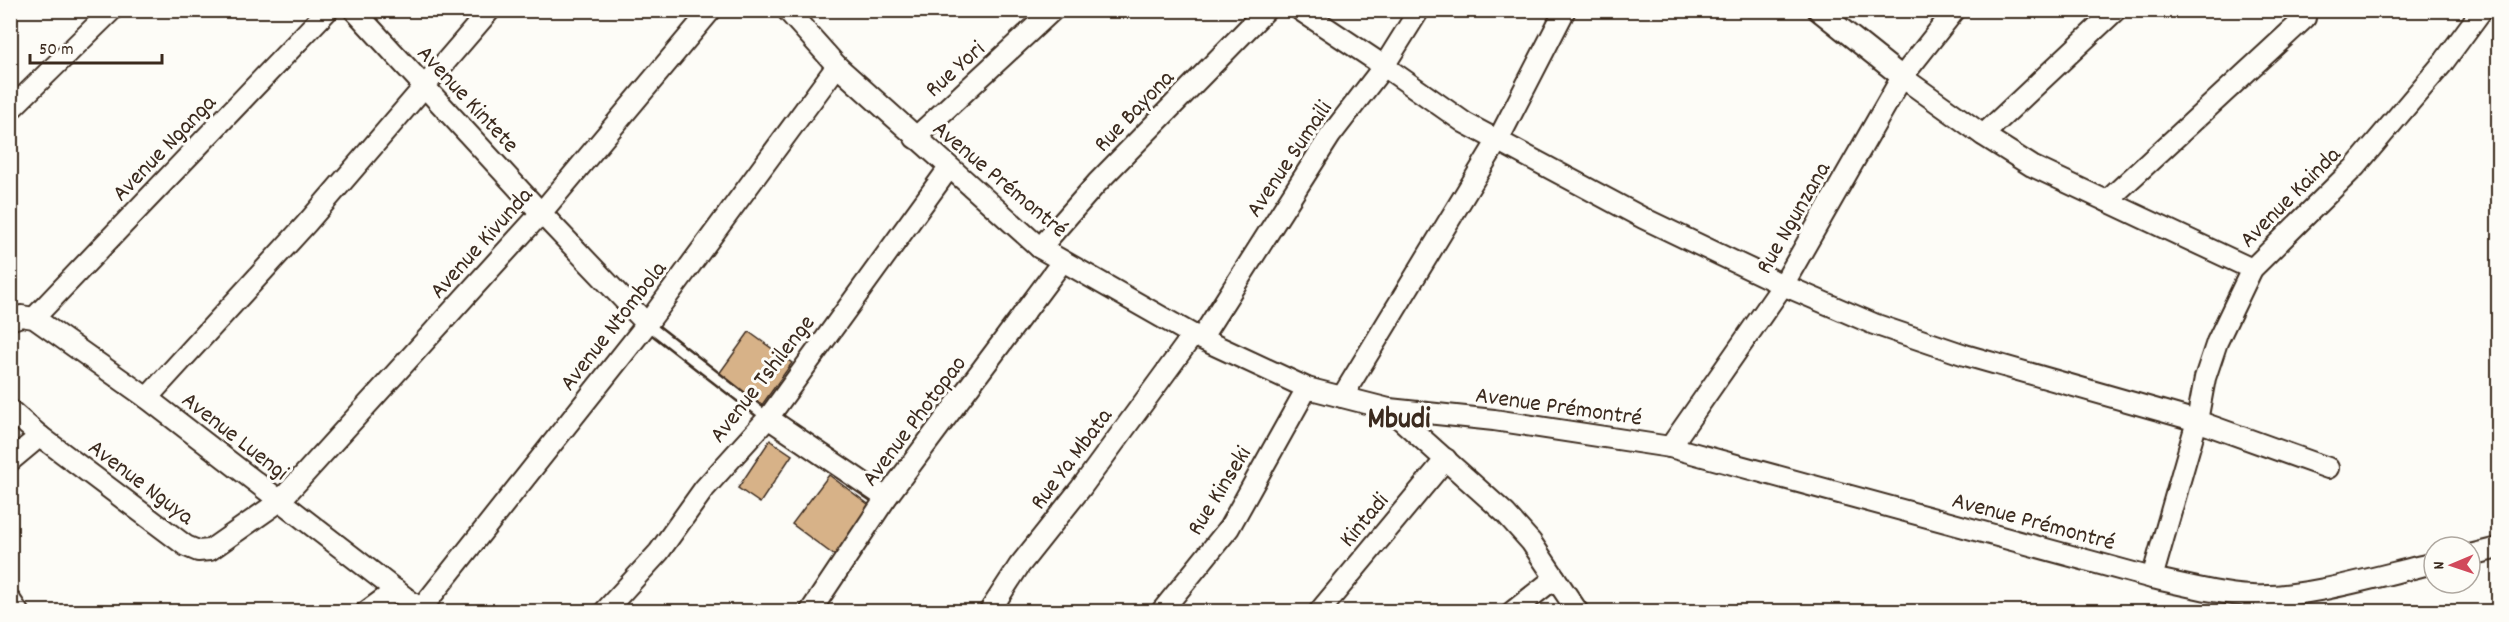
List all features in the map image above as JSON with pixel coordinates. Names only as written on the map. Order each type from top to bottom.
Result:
[{"type":"street","points":[[10,110],[112,10]]},
{"type":"street","name":"Avenue Nganga","points":[[34,318],[328,10]]},
{"type":"street","name":"Avenue Kintete","points":[[354,10],[424,88],[647,324]]},
{"type":"street","points":[[147,398],[307,223],[490,10]]},
{"type":"street","name":"Avenue Kivunda","points":[[280,501],[541,213],[711,10]]},
{"type":"street","name":"Rue Yori","points":[[915,138],[1053,10]]},
{"type":"street","name":"Rue Bayona","points":[[1040,248],[1097,183],[1266,10]]},
{"type":"street","points":[[1300,10],[1384,66],[1435,104],[1498,140],[1643,218],[1783,285],[1874,324],[1965,355],[2197,421],[2328,468]]},
{"type":"street","name":"Avenue Sumaili","points":[[1198,336],[1330,136],[1384,66],[1419,10]]},
{"type":"street","points":[[1342,397],[1498,140],[1565,10]]},
{"type":"street","points":[[1818,10],[1902,77],[1983,135],[2032,166],[2252,269]]},
{"type":"street","name":"Rue Ngunzana","points":[[1670,447],[1783,285],[1902,77],[1955,10]]},
{"type":"street","points":[[1983,135],[2116,10]]},
{"type":"street","name":"Avenue Kainda","points":[[2152,578],[2197,421],[2205,378],[2217,342],[2252,269],[2355,167],[2443,63],[2482,10]]},
{"type":"street","name":"Avenue Prémontré","points":[[791,12],[837,66],[1040,248],[1198,336],[1307,388],[1389,409],[1494,420],[1670,447],[2152,578],[2222,592],[2252,596],[2276,595],[2305,591],[2422,566]]},
{"type":"street","points":[[2107,201],[2305,18]]},
{"type":"street","name":"Avenue Ntombola","points":[[422,610],[647,324],[837,66]]},
{"type":"street","name":"Avenue Tshilenge","points":[[603,612],[659,552],[704,489],[768,418],[949,168]]},
{"type":"street","name":"Avenue Photopao","points":[[810,612],[886,498],[1062,262]]},
{"type":"street","points":[[10,321],[21,316],[34,318]]},
{"type":"street","name":"Avenue Luengi","points":[[34,318],[147,398],[422,610]]},
{"type":"street","name":"Rue Ya Mbata","points":[[989,612],[1019,566],[1198,336]]},
{"type":"street","name":"Rue Kinseki","points":[[1161,612],[1229,528],[1307,388]]},
{"type":"street","points":[[1389,409],[1506,514],[1531,542],[1578,612]]},
{"type":"street","name":"Avenue Nguya","points":[[10,410],[40,436],[186,546],[198,551],[210,550],[280,501]]},
{"type":"street","points":[[768,418],[886,498]]},
{"type":"street","points":[[10,461],[40,436]]},
{"type":"street","name":"Kintadi","points":[[1319,612],[1446,459]]},
{"type":"street","points":[[2482,552],[2499,548]]},
{"type":"street","points":[[1512,612],[1555,578]]},
{"type":"street","points":[[366,612],[396,590]]},
{"type":"street","points":[[10,600],[18,612]]},
{"type":"lane","points":[[647,324],[768,418]]},
{"type":"building","points":[[749,332],[792,363],[759,409],[716,378]]},
{"type":"building","points":[[770,440],[792,455],[760,503],[738,488]]},
{"type":"building","points":[[829,475],[872,507],[835,556],[792,524]]},
{"type":"district","name":"Mbudi","points":[[1399,417]]}]
